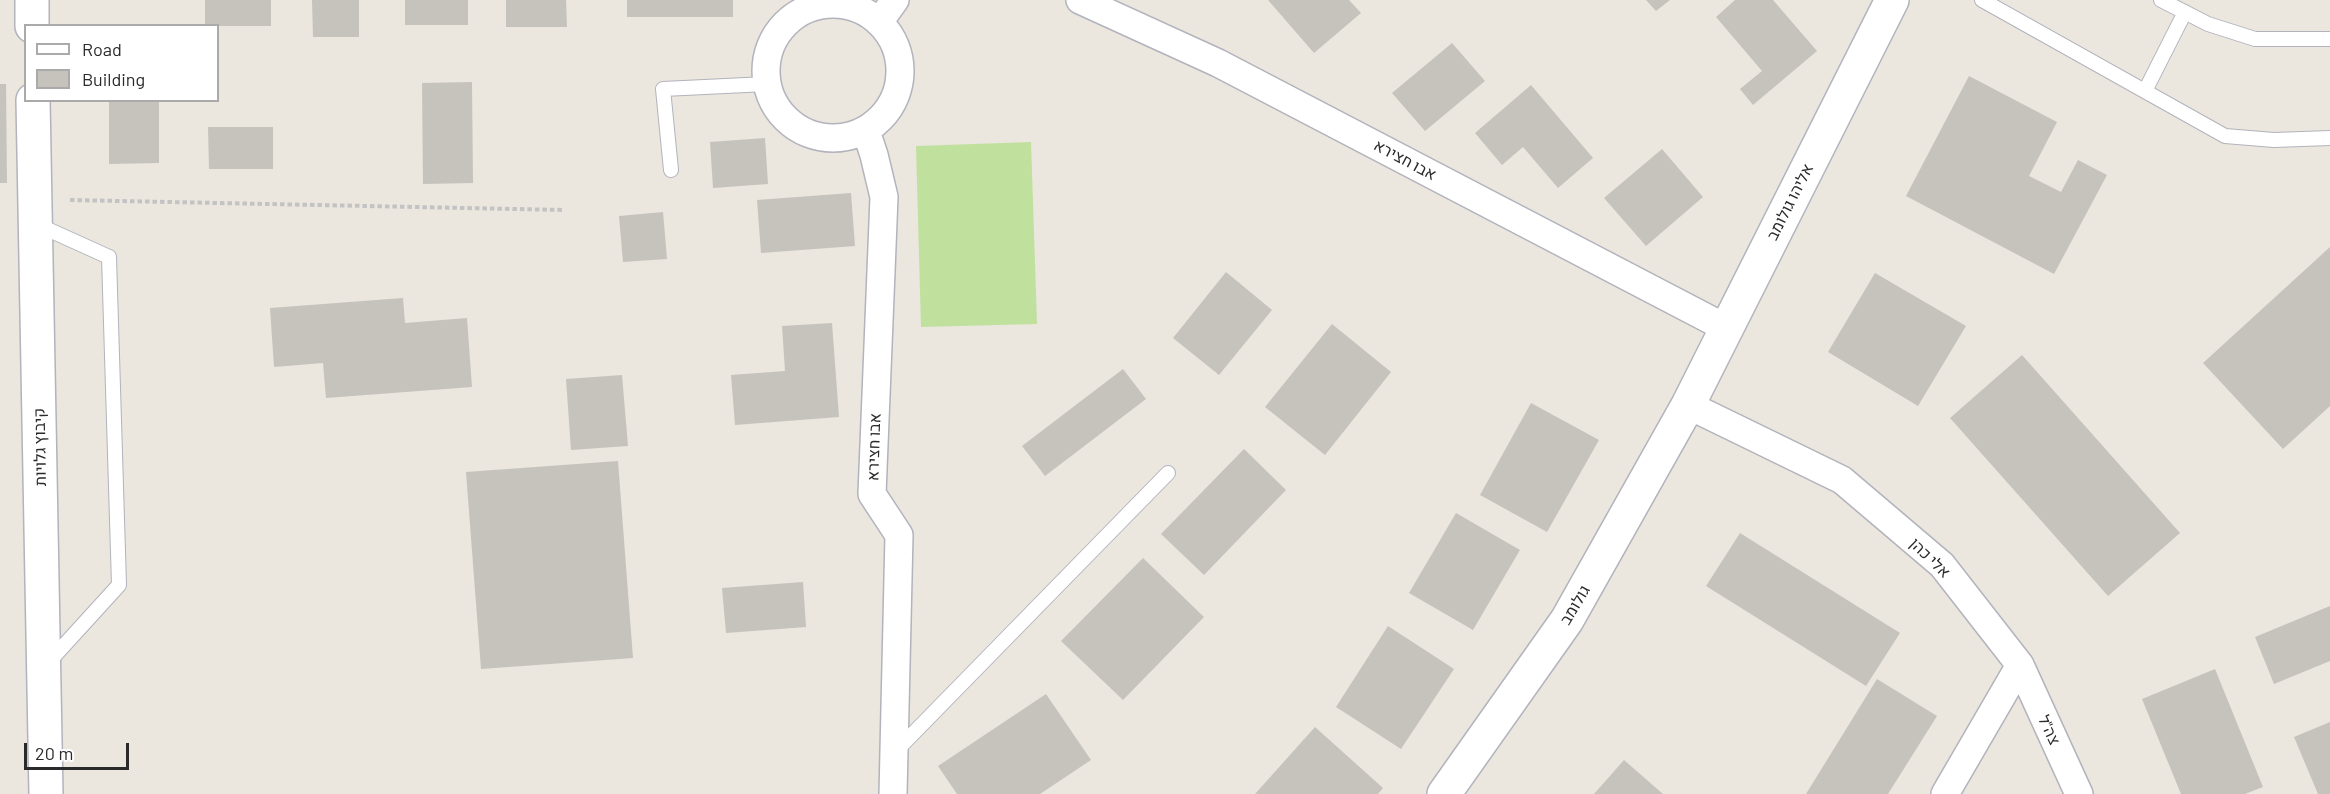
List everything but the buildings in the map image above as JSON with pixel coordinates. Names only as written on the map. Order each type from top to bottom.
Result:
[{"type":"street","points":[[32,0],[32,24]]},
{"type":"street","points":[[879,22],[896,0]]},
{"type":"street","name":"אבו חצירא","points":[[1080,0],[1218,63],[1726,328]]},
{"type":"street","name":"אליהו גולומב","points":[[1688,405],[1888,1]]},
{"type":"street","points":[[802,5],[851,6],[873,16],[879,22],[889,32],[899,54],[901,77],[895,100],[883,117],[866,131],[846,138],[825,138],[804,133],[787,121],[774,104],[767,84],[766,63],[772,42],[802,5]]},
{"type":"street","name":"קיבוץ גלויות","points":[[33,102],[46,794]]},
{"type":"street","name":"אבו חצירא","points":[[866,131],[884,197],[872,494],[899,535],[892,794]]},
{"type":"street","name":"אלי כהן","points":[[1688,405],[1842,480],[1942,565],[2020,665]]},
{"type":"street","name":"גולומב","points":[[1444,794],[1567,620],[1688,405]]},
{"type":"street","points":[[1945,794],[2020,665]]},
{"type":"street","name":"צה\"ל","points":[[2020,665],[2079,794]]},
{"type":"lane","points":[[1982,0],[1998,4],[2225,136],[2274,140],[2330,138]]},
{"type":"lane","points":[[2161,0],[2208,24],[2255,39],[2330,39]]},
{"type":"lane","points":[[2145,91],[2185,12]]},
{"type":"lane","points":[[671,170],[663,89],[767,84]]},
{"type":"lane","points":[[36,212],[109,257],[118,585],[44,668]]},
{"type":"lane","points":[[894,753],[1168,473]]},
{"type":"path","points":[[36,212],[564,210]]},
{"type":"green space","points":[[1031,142],[1037,324],[921,327],[916,146]]}]
